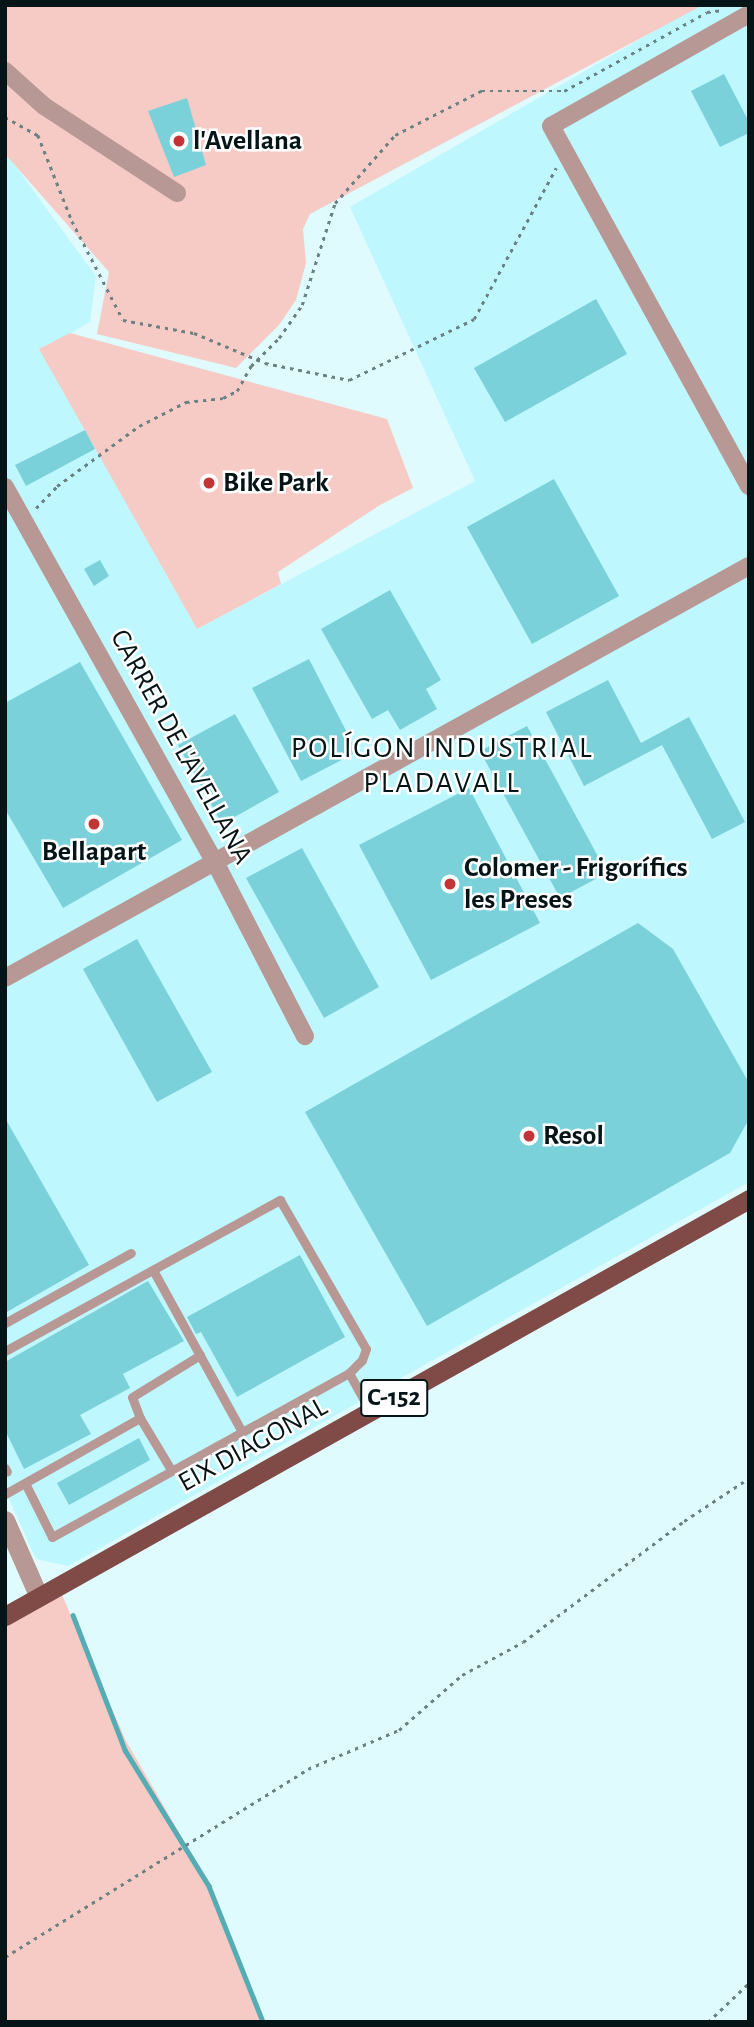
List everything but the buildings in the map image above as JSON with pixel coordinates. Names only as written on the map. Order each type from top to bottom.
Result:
[{"type":"main road","name":"EIX DIAGONAL","points":[[5,1616],[749,1199]]},
{"type":"street","points":[[746,16],[551,125],[749,486]]},
{"type":"street","points":[[5,71],[44,106],[177,193]]},
{"type":"street","name":"CARRER DE L'AVELLANA","points":[[5,487],[215,862],[305,1036]]},
{"type":"street","points":[[5,978],[749,566]]},
{"type":"street","points":[[5,1520],[39,1597]]},
{"type":"lane","points":[[5,1351],[274,1203],[282,1203],[366,1349],[362,1360],[349,1373],[170,1468],[52,1537],[26,1485]]},
{"type":"lane","points":[[5,1323],[131,1253]]},
{"type":"lane","points":[[153,1270],[242,1432]]},
{"type":"lane","points":[[170,1468],[141,1418],[133,1396],[200,1355]]},
{"type":"lane","points":[[349,1373],[370,1411]]},
{"type":"lane","points":[[5,1494],[26,1485],[141,1418]]},
{"type":"path","points":[[29,512],[57,486],[139,426],[176,406],[233,394],[256,360],[279,338],[302,305],[335,203],[395,135],[481,91],[564,91],[707,12],[725,10],[746,16]]},
{"type":"path","points":[[5,117],[38,135],[72,221],[123,320],[194,333],[256,360],[349,380],[474,319],[564,153]]},
{"type":"path","points":[[5,1957],[308,1769],[399,1730],[462,1675],[523,1642],[684,1521],[749,1478]]},
{"type":"path","points":[[708,2022],[749,1983]]},
{"type":"shaded area","points":[[5,5],[703,5],[310,214],[303,229],[306,263],[296,300],[279,325],[236,368],[97,334],[109,272],[5,154]]},
{"type":"shaded area","points":[[699,5],[749,5],[749,1182],[68,1566],[36,1559],[5,1490],[5,152],[96,276],[90,322],[40,350],[197,629],[475,481],[350,207]]},
{"type":"shaded area","points":[[70,333],[387,419],[413,488],[380,505],[278,572],[281,584],[197,629],[39,349]]},
{"type":"shaded area","points":[[62,1595],[126,1741],[206,1879],[264,2022],[5,2022],[5,1625]]},
{"type":"waterway","points":[[73,1615],[125,1750],[209,1886],[263,2022]]},
{"type":"place","name":"l'Avellana","points":[[179,141]]},
{"type":"place","name":"Bike Park","points":[[209,483]]},
{"type":"place","name":"Bellapart","points":[[94,824]]},
{"type":"place","name":"Colomer - Frigorífics les Preses","points":[[450,884]]},
{"type":"place","name":"Resol","points":[[529,1136]]},
{"type":"district","name":"POLÍGON INDUSTRIAL PLADAVALL","points":[[442,765]]}]
